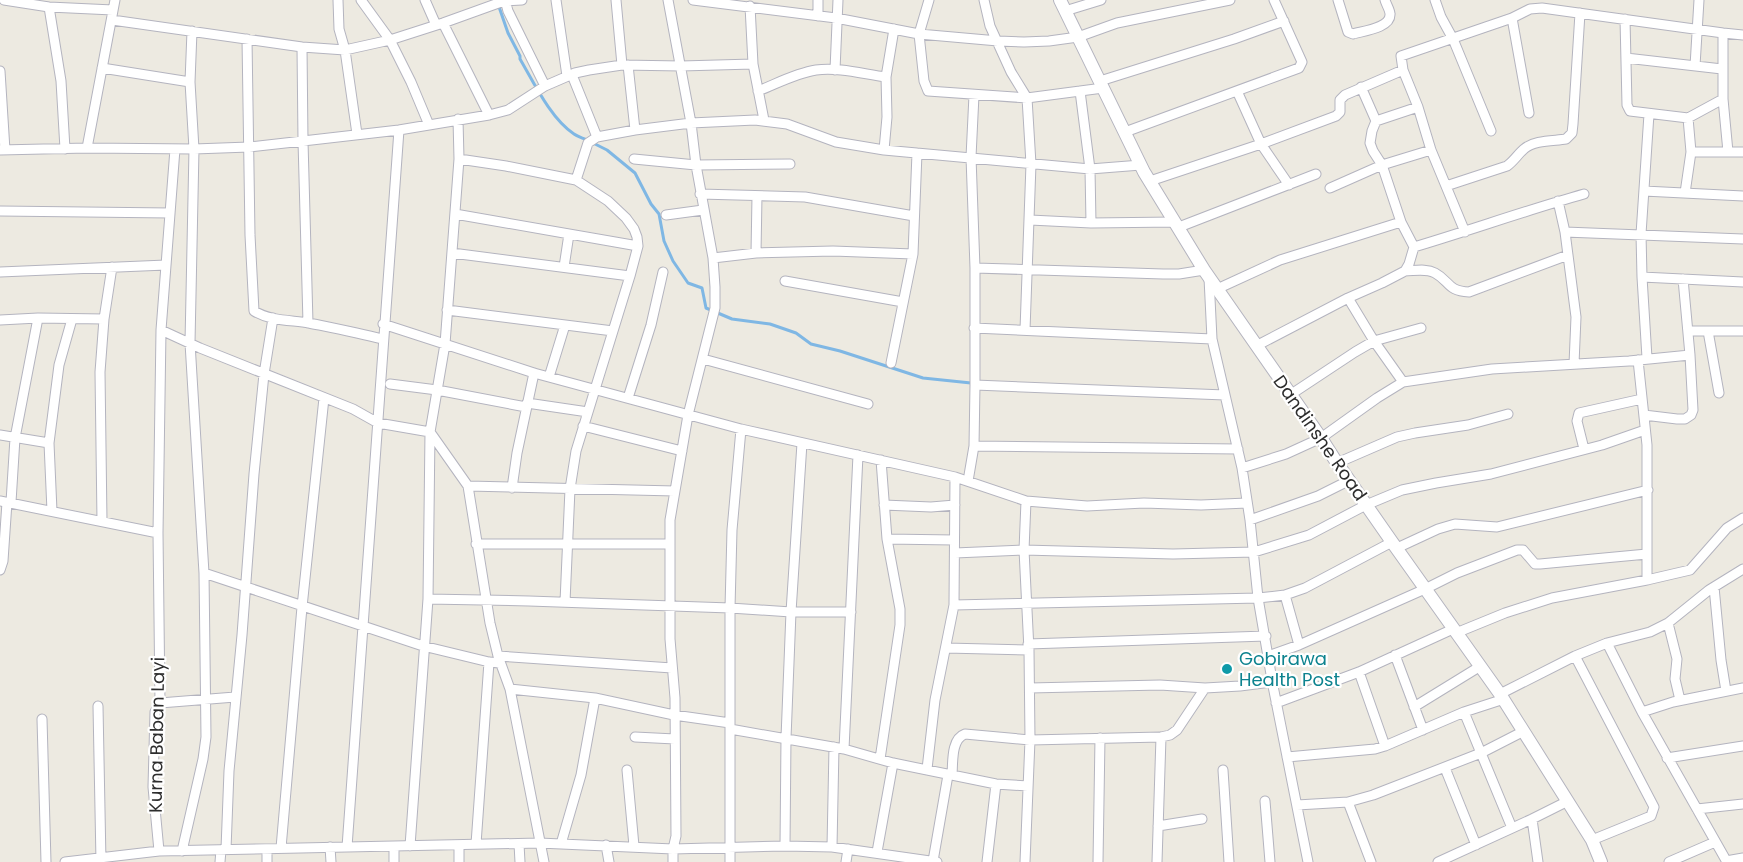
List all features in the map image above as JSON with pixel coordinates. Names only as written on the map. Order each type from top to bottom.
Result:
[{"type":"street","points":[[4,0],[112,15],[192,31],[302,47],[345,50],[390,40],[505,1],[522,0]]},
{"type":"street","points":[[87,148],[115,0]]},
{"type":"street","points":[[338,0],[339,29],[345,50],[357,134]]},
{"type":"street","points":[[361,0],[390,40],[429,125]]},
{"type":"street","points":[[425,0],[489,115]]},
{"type":"street","points":[[556,0],[569,76],[597,137]]},
{"type":"street","points":[[616,0],[635,130]]},
{"type":"street","points":[[668,0],[691,123],[700,194],[713,258],[716,308],[688,415],[670,520],[676,836],[673,862]]},
{"type":"street","points":[[693,0],[750,6],[773,4],[818,16],[894,29],[998,41],[1049,41],[1078,37],[1117,23],[1230,0]]},
{"type":"street","points":[[818,0],[818,16]]},
{"type":"street","points":[[835,70],[838,0]]},
{"type":"street","points":[[929,0],[919,33],[924,81],[928,91],[974,95],[1027,98],[1080,91],[1284,21]]},
{"type":"street","points":[[984,0],[990,26],[1011,72],[1027,98],[1031,164],[1025,330]]},
{"type":"street","points":[[1063,5],[1101,0]]},
{"type":"street","points":[[1125,132],[1296,70],[1302,62],[1274,0]]},
{"type":"street","points":[[1338,0],[1348,32],[1353,34],[1385,25],[1389,21],[1390,15],[1385,0]]},
{"type":"street","points":[[1436,0],[1441,17],[1453,39],[1491,131]]},
{"type":"street","points":[[1695,66],[1699,0]]},
{"type":"street","points":[[505,1],[543,87]]},
{"type":"street","name":"Dandinshe Road","points":[[1063,5],[1141,165],[1206,274],[1502,697],[1592,840],[1601,862]]},
{"type":"street","points":[[1466,232],[1431,150],[1418,107],[1403,70],[1401,56],[1512,18],[1529,5],[1743,35]]},
{"type":"street","points":[[750,6],[753,64],[764,120]]},
{"type":"street","points":[[49,7],[61,81],[65,149]]},
{"type":"street","points":[[1446,186],[1507,166],[1531,144],[1566,139],[1570,136],[1573,124],[1580,13]]},
{"type":"street","points":[[1512,18],[1529,113]]},
{"type":"street","points":[[1625,20],[1628,109],[1634,112],[1688,118],[1723,99]]},
{"type":"street","points":[[884,150],[887,117],[886,77],[894,29]]},
{"type":"street","points":[[182,851],[205,749],[206,699],[204,573],[190,343],[194,149],[190,82],[192,31]]},
{"type":"street","points":[[1723,33],[1723,99],[1728,152]]},
{"type":"street","points":[[248,39],[254,311],[273,318],[382,339]]},
{"type":"street","points":[[302,47],[308,323]]},
{"type":"street","points":[[1626,58],[1722,69]]},
{"type":"street","points":[[0,71],[3,150],[194,149],[249,147],[399,130],[489,115],[508,110],[543,87],[569,76],[625,65],[753,64]]},
{"type":"street","points":[[102,68],[190,82]]},
{"type":"street","points":[[758,91],[816,70],[835,70],[886,77]]},
{"type":"street","points":[[1150,181],[1336,116],[1340,112],[1342,98],[1361,87],[1403,70]]},
{"type":"street","points":[[1361,87],[1376,121],[1370,143],[1382,165],[1401,222],[1414,247],[1405,271]]},
{"type":"street","points":[[1080,91],[1090,169],[1091,223]]},
{"type":"street","points":[[1237,91],[1261,144],[1289,185]]},
{"type":"street","points":[[968,481],[974,446],[975,385],[975,268],[971,157],[974,95]]},
{"type":"street","points":[[1376,121],[1418,107]]},
{"type":"street","points":[[1647,580],[1648,490],[1646,430],[1642,399],[1641,234],[1649,114]]},
{"type":"street","points":[[1685,193],[1691,152],[1688,118]]},
{"type":"street","points":[[410,846],[428,599],[430,432],[445,344],[459,159],[458,119]]},
{"type":"street","points":[[576,180],[588,143],[597,137],[691,123],[764,120],[787,124],[836,142],[884,150],[1090,169],[1141,165]]},
{"type":"street","points":[[347,847],[378,423],[383,324],[399,130]]},
{"type":"street","name":"Kurna Baban Layi","points":[[168,862],[153,788],[155,712],[160,703],[158,533],[162,330],[175,149]]},
{"type":"street","points":[[1330,188],[1382,165],[1431,150]]},
{"type":"street","points":[[1691,152],[1743,152]]},
{"type":"street","points":[[891,363],[913,254],[917,153]]},
{"type":"street","points":[[459,159],[576,180],[608,201],[626,218],[637,237],[638,246],[630,276],[576,450],[570,489],[565,602]]},
{"type":"street","points":[[634,159],[696,165],[790,165]]},
{"type":"street","points":[[1030,220],[1177,225],[1316,174]]},
{"type":"street","points":[[1644,191],[1743,196]]},
{"type":"street","points":[[700,194],[805,197],[914,216]]},
{"type":"street","points":[[1414,247],[1584,194]]},
{"type":"street","points":[[756,254],[758,196]]},
{"type":"street","points":[[1558,201],[1565,232],[1576,325],[1574,364]]},
{"type":"street","points":[[666,216],[703,210]]},
{"type":"street","points":[[0,211],[170,213]]},
{"type":"street","points":[[455,214],[638,246]]},
{"type":"street","points":[[1217,290],[1280,260],[1401,222]]},
{"type":"street","points":[[1565,232],[1743,239]]},
{"type":"street","points":[[564,267],[569,234]]},
{"type":"street","points":[[713,258],[832,250],[913,254]]},
{"type":"street","points":[[452,253],[630,276]]},
{"type":"street","points":[[1256,346],[1405,271],[1427,270],[1435,273],[1451,287],[1469,292],[1568,255]]},
{"type":"street","points":[[0,272],[166,265]]},
{"type":"street","points":[[102,521],[100,372],[104,319],[112,267]]},
{"type":"street","points":[[975,268],[1206,274],[1212,339],[1242,468],[1258,598],[1272,682],[1308,862]]},
{"type":"street","points":[[628,398],[651,326],[663,272]]},
{"type":"street","points":[[1642,277],[1743,282]]},
{"type":"street","points":[[1644,415],[1677,419],[1691,415],[1693,401],[1683,279]]},
{"type":"street","points":[[785,281],[903,302]]},
{"type":"street","points":[[1348,298],[1374,341],[1403,382]]},
{"type":"street","points":[[447,310],[613,331]]},
{"type":"street","points":[[0,570],[3,561],[6,502],[15,438],[38,318]]},
{"type":"street","points":[[220,862],[242,635],[254,474],[264,374],[273,318]]},
{"type":"street","points":[[51,511],[49,443],[59,365],[72,319]]},
{"type":"street","points":[[0,320],[104,319]]},
{"type":"street","points":[[383,324],[534,373],[741,429],[955,477],[1026,501],[1087,506],[1144,503],[1201,505],[1247,503]]},
{"type":"street","points":[[549,377],[565,325]]},
{"type":"street","points":[[974,328],[1212,339]]},
{"type":"street","points":[[1290,395],[1374,341],[1421,328]]},
{"type":"street","points":[[162,330],[353,410],[378,423],[430,432],[468,486],[476,544],[499,659],[510,689],[543,862]]},
{"type":"street","points":[[1688,331],[1743,331]]},
{"type":"street","points":[[1708,331],[1719,393]]},
{"type":"street","points":[[1242,468],[1286,454],[1321,438],[1403,382],[1492,369],[1690,355]]},
{"type":"street","points":[[703,359],[868,404]]},
{"type":"street","points":[[512,488],[534,373]]},
{"type":"street","points":[[390,384],[588,412]]},
{"type":"street","points":[[975,385],[1225,395]]},
{"type":"street","points":[[281,848],[302,607],[324,398]]},
{"type":"street","points":[[1584,449],[1577,421],[1579,413],[1642,399]]},
{"type":"street","points":[[1337,463],[1396,437],[1468,425],[1508,414]]},
{"type":"street","points":[[584,426],[682,452]]},
{"type":"street","points":[[730,862],[730,608],[732,530],[741,429]]},
{"type":"street","points":[[955,553],[1024,550],[1173,554],[1254,552],[1309,535],[1366,505],[1402,490],[1491,474],[1646,430]]},
{"type":"street","points":[[0,435],[49,443]]},
{"type":"street","points":[[785,846],[791,612],[802,443]]},
{"type":"street","points":[[974,446],[1238,449]]},
{"type":"street","points":[[832,848],[851,612],[858,455]]},
{"type":"street","points":[[880,759],[900,626],[900,609],[887,539],[881,460]]},
{"type":"street","points":[[927,769],[935,700],[954,605],[955,477]]},
{"type":"street","points":[[1250,520],[1318,496],[1350,480]]},
{"type":"street","points":[[468,486],[675,490]]},
{"type":"street","points":[[954,605],[1258,598],[1285,595],[1305,588],[1394,545],[1455,524],[1497,527],[1648,490]]},
{"type":"street","points":[[1025,862],[1030,740],[1024,550],[1026,501]]},
{"type":"street","points":[[6,502],[158,533]]},
{"type":"street","points":[[884,505],[955,506]]},
{"type":"street","points":[[1276,703],[1504,613],[1552,598],[1690,570],[1727,528],[1743,518]]},
{"type":"street","points":[[887,539],[954,540]]},
{"type":"street","points":[[476,544],[670,544]]},
{"type":"street","points":[[1268,656],[1299,645],[1457,573],[1521,549],[1535,564],[1647,554]]},
{"type":"street","points":[[1287,757],[1375,749],[1385,746],[1502,697],[1575,656],[1607,643],[1650,632],[1668,623],[1714,587],[1743,569]]},
{"type":"street","points":[[204,573],[423,646],[489,663],[499,659],[672,668]]},
{"type":"street","points":[[1714,587],[1720,660],[1726,691]]},
{"type":"street","points":[[1285,595],[1299,645]]},
{"type":"street","points":[[428,599],[670,605],[791,612],[851,612]]},
{"type":"street","points":[[1668,623],[1677,659],[1675,679],[1680,700]]},
{"type":"street","points":[[946,648],[1028,647],[1266,636]]},
{"type":"street","points":[[1607,643],[1667,758],[1726,861],[1743,858]]},
{"type":"street","points":[[1395,655],[1423,730]]},
{"type":"street","points":[[1575,656],[1654,807],[1651,816],[1592,840]]},
{"type":"street","points":[[476,844],[489,663]]},
{"type":"street","points":[[1414,707],[1479,667]]},
{"type":"street","points":[[1359,672],[1385,746]]},
{"type":"street","points":[[1030,688],[1160,685],[1205,688],[1272,682]]},
{"type":"street","points":[[65,862],[101,860],[164,851],[540,843],[673,849],[729,846],[832,848],[877,852],[935,862],[955,744],[960,736],[965,734],[1030,740],[1161,737],[1177,730],[1205,688]]},
{"type":"street","points":[[510,689],[595,698],[839,748],[893,764],[996,784],[1028,786]]},
{"type":"street","points":[[1642,712],[1680,700],[1743,689]]},
{"type":"street","points":[[160,703],[235,697]]},
{"type":"street","points":[[561,844],[581,775],[595,698]]},
{"type":"street","points":[[98,706],[101,860]]},
{"type":"street","points":[[1464,712],[1512,828]]},
{"type":"street","points":[[42,719],[46,862]]},
{"type":"street","points":[[1297,805],[1348,802],[1373,795],[1481,753],[1524,731]]},
{"type":"street","points":[[636,737],[675,739]]},
{"type":"street","points":[[1157,862],[1161,737]]},
{"type":"street","points":[[1098,862],[1100,738]]},
{"type":"street","points":[[1667,758],[1743,746]]},
{"type":"street","points":[[877,852],[893,764]]},
{"type":"street","points":[[1445,768],[1476,845]]},
{"type":"street","points":[[627,770],[634,846]]},
{"type":"street","points":[[1223,770],[1228,862]]},
{"type":"street","points":[[987,862],[996,784]]},
{"type":"street","points":[[1265,801],[1270,862]]},
{"type":"street","points":[[1438,862],[1568,801]]},
{"type":"street","points":[[1348,802],[1371,862]]},
{"type":"street","points":[[1697,809],[1743,804]]},
{"type":"street","points":[[1158,826],[1202,819]]},
{"type":"street","points":[[1532,819],[1538,862]]},
{"type":"street","points":[[1670,862],[1716,842]]},
{"type":"street","points":[[519,844],[520,862]]},
{"type":"street","points":[[459,845],[459,862]]},
{"type":"street","points":[[606,845],[609,862]]},
{"type":"street","points":[[394,846],[394,862]]},
{"type":"street","points":[[330,847],[331,862]]},
{"type":"street","points":[[267,849],[267,862]]},
{"type":"street","points":[[846,862],[848,849]]},
{"type":"waterway","points":[[498,4],[520,59],[544,100],[566,127],[587,140]]},
{"type":"waterway","points":[[593,143],[607,150],[635,173],[651,204],[659,214],[664,241],[673,261],[688,283],[702,288],[706,308],[732,319],[770,324],[796,333],[811,344],[923,378],[971,383]]},
{"type":"place","name":"Gobirawa Health Post","points":[[1227,669]]}]
